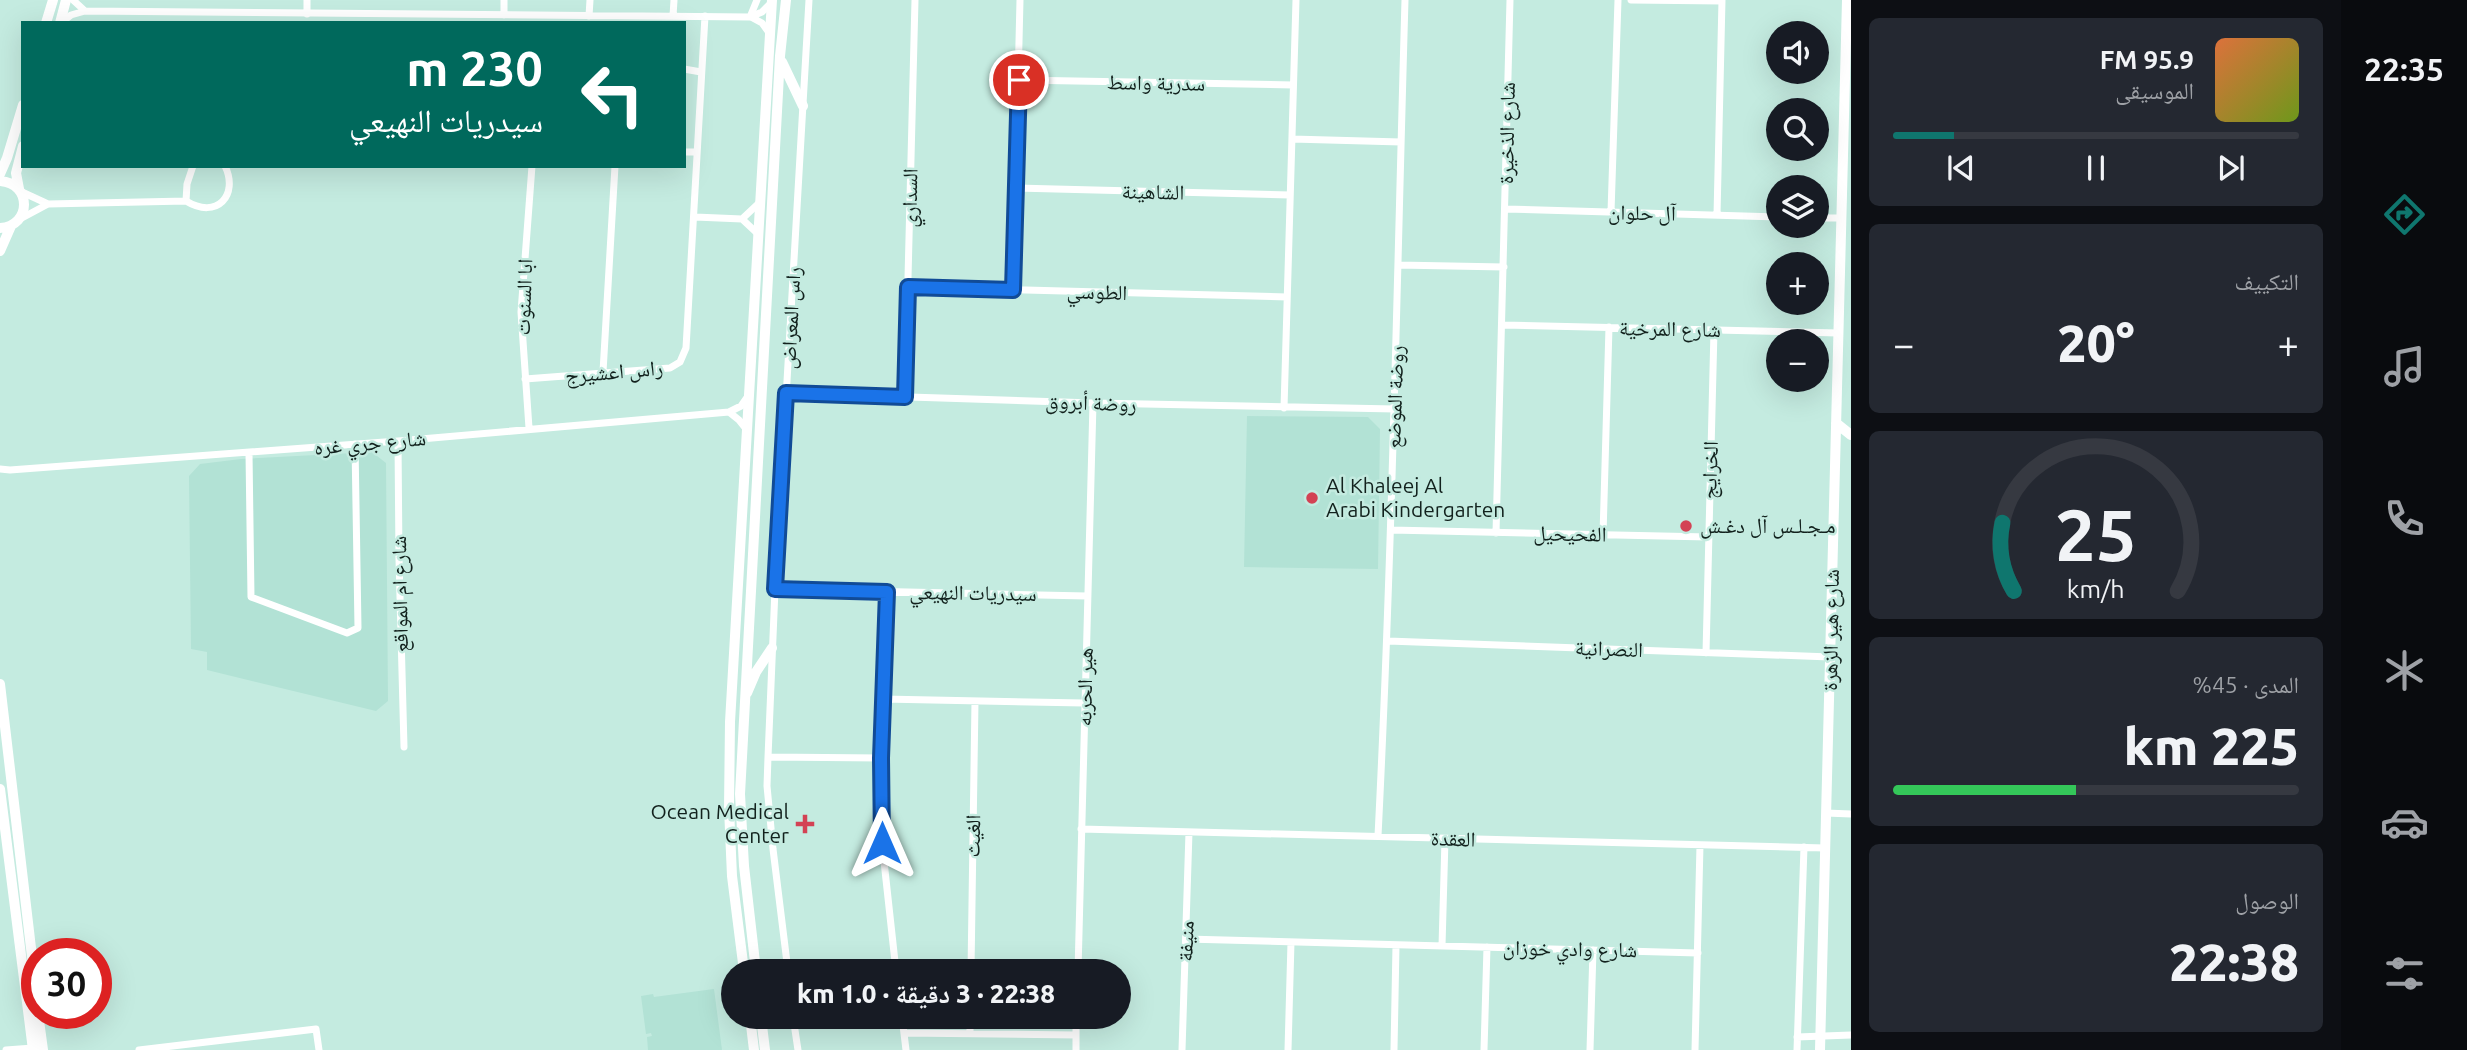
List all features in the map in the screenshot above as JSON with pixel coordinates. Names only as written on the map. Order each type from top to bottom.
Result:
[{"type":"street","points":[[47,21],[53,0]]},
{"type":"street","points":[[61,21],[66,0]]},
{"type":"street","points":[[73,0],[85,11]]},
{"type":"street","points":[[110,12],[112,0]]},
{"type":"street","points":[[307,0],[307,14]]},
{"type":"street","points":[[504,15],[505,0]]},
{"type":"street","points":[[589,16],[590,0]]},
{"type":"street","points":[[673,16],[674,0]]},
{"type":"street","points":[[750,17],[757,0]]},
{"type":"street","name":"راس المعراض","points":[[755,959],[744,866],[740,794],[780,56],[786,0]]},
{"type":"street","name":"راس المعراض","points":[[787,959],[773,849],[768,757],[809,0]]},
{"type":"street","name":"السداري","points":[[905,397],[915,0]]},
{"type":"street","points":[[1013,290],[1020,0]]},
{"type":"street","points":[[1284,408],[1296,0]]},
{"type":"street","name":"روضة الموضع","points":[[1378,836],[1388,641],[1405,0]]},
{"type":"street","name":"شارع الذخيرة","points":[[1496,533],[1510,0]]},
{"type":"street","points":[[1611,212],[1618,0]]},
{"type":"street","points":[[1631,0],[1722,1],[1717,215]]},
{"type":"street","name":"شارع هير الزهرة","points":[[1819,1050],[1847,0]]},
{"type":"street","points":[[64,21],[71,15],[85,11],[307,14],[428,19],[504,15],[750,17],[762,12],[772,1]]},
{"type":"street","name":"راس المعراض","points":[[742,959],[732,876],[729,808],[730,722],[772,1]]},
{"type":"street","name":"راس اعشيرج","points":[[524,379],[670,368],[680,362],[686,348],[705,16]]},
{"type":"street","points":[[750,17],[762,23],[770,35]]},
{"type":"street","points":[[780,56],[803,106]]},
{"type":"street","points":[[686,69],[701,72]]},
{"type":"street","name":"سدرية واسط","points":[[1019,80],[1293,85]]},
{"type":"street","points":[[0,174],[21,112]]},
{"type":"street","points":[[1292,139],[1401,142]]},
{"type":"street","points":[[686,152],[697,152]]},
{"type":"street","points":[[20,219],[25,206],[16,173],[21,154]]},
{"type":"street","points":[[186,201],[187,184],[192,168]]},
{"type":"street","points":[[0,251],[5,227],[48,204],[186,201],[204,209],[215,208],[222,202],[229,182],[226,168]]},
{"type":"street","name":"ابا السنوت","points":[[529,429],[521,312],[532,168]]},
{"type":"street","points":[[603,372],[615,168]]},
{"type":"street","points":[[0,181],[8,182],[48,204]]},
{"type":"street","name":"الشاهينة","points":[[1016,188],[1290,195]]},
{"type":"street","points":[[695,217],[742,219],[761,202]]},
{"type":"street","name":"آل حلوان","points":[[1505,209],[1766,217]]},
{"type":"street","points":[[1829,218],[1841,218]]},
{"type":"street","points":[[742,219],[759,235]]},
{"type":"street","points":[[1398,265],[1504,267]]},
{"type":"street","name":"الطوسي","points":[[908,287],[1287,297]]},
{"type":"street","name":"شارع المرخية","points":[[1503,325],[1838,333]]},
{"type":"street","points":[[1603,535],[1609,327]]},
{"type":"street","name":"الخرايج","points":[[1706,653],[1714,330]]},
{"type":"street","name":"روضة أبروق","points":[[786,393],[1395,409]]},
{"type":"street","points":[[747,430],[729,412],[741,406],[749,395]]},
{"type":"street","name":"هير الحربه","points":[[1078,959],[1093,403]]},
{"type":"street","name":"شارع جري غره","points":[[0,471],[398,441],[729,412]]},
{"type":"street","points":[[1836,422],[1851,437]]},
{"type":"street","points":[[1835,440],[1851,437]]},
{"type":"street","name":"شارع ام المواقع","points":[[398,441],[404,747]]},
{"type":"street","points":[[249,453],[251,597],[347,632],[358,628],[355,444]]},
{"type":"street","name":"الفحيحيل","points":[[1391,530],[1708,537]]},
{"type":"street","name":"سيدريات النهيعي","points":[[775,589],[1087,596]]},
{"type":"street","points":[[887,592],[881,758],[882,843],[896,959]]},
{"type":"street","name":"النصرانية","points":[[1388,641],[1830,657]]},
{"type":"street","points":[[744,700],[756,672],[772,648]]},
{"type":"street","points":[[0,684],[30,938]]},
{"type":"street","points":[[883,699],[1084,703]]},
{"type":"street","name":"الغيث","points":[[971,959],[975,701]]},
{"type":"street","points":[[768,757],[881,758]]},
{"type":"street","points":[[0,789],[2,817],[39,1049]]},
{"type":"street","points":[[1826,813],[1851,814]]},
{"type":"street","name":"العقدة","points":[[1082,829],[1825,848]]},
{"type":"street","name":"منيفة","points":[[1182,1050],[1189,832]]},
{"type":"street","points":[[1442,946],[1445,839]]},
{"type":"street","points":[[1695,1050],[1700,845]]},
{"type":"street","points":[[1797,1050],[1804,847]]},
{"type":"street","name":"شارع وادي خوزان","points":[[1186,939],[1698,953]]},
{"type":"street","points":[[1289,1050],[1291,942]]},
{"type":"street","points":[[1394,1050],[1396,945]]},
{"type":"street","points":[[1485,1050],[1487,947]]},
{"type":"street","points":[[1590,1050],[1593,950]]},
{"type":"street","points":[[38,1029],[39,1049]]},
{"type":"street","points":[[139,1050],[316,1029],[319,1050]]},
{"type":"street","points":[[751,1029],[754,1050]]},
{"type":"street","points":[[762,1029],[765,1050]]},
{"type":"street","points":[[794,1029],[797,1050]]},
{"type":"street","points":[[904,1029],[906,1050]]},
{"type":"street","points":[[1076,1029],[1076,1050]]},
{"type":"street","points":[[904,1032],[1076,1035]]},
{"type":"street","points":[[1797,1037],[1851,1035]]},
{"type":"street","points":[[6,1050],[39,1049]]},
{"type":"shaded area","name":"Al Khaleej Al Arabi Kindergarten","points":[[1247,416],[1368,417],[1380,429],[1378,569],[1244,567]]},
{"type":"shaded area","points":[[372,452],[386,463],[388,701],[376,711],[207,670],[207,652],[191,649],[189,476],[200,464],[241,459]]},
{"type":"shaded area","points":[[714,989],[722,1050],[648,1050],[647,1037],[652,1036],[651,1033],[646,1034],[641,996],[653,994],[654,997]]},
{"type":"place","name":"Al Khaleej Al Arabi Kindergarten","points":[[1312,498]]},
{"type":"place","name":"مـجـلـس آل دغـش","points":[[1686,526]]},
{"type":"place","name":"Ocean Medical Center","points":[[805,824]]},
{"type":"route","points":[[882,843],[881,758],[887,592],[775,589],[786,393],[905,397],[908,287],[1013,290],[1019,80]]}]
